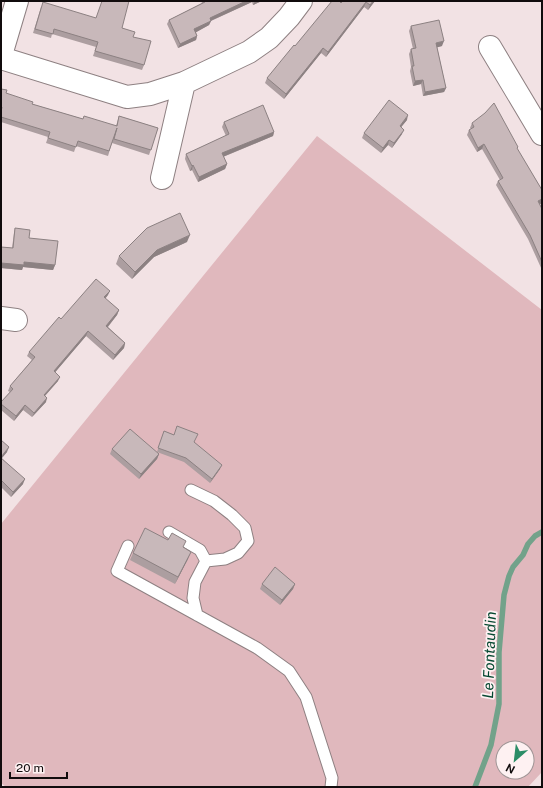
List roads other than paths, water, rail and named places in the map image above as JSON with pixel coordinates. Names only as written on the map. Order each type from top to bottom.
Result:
[{"type":"street","points":[[17,1],[1,56],[127,97],[150,94],[184,83],[250,52],[269,38],[289,17],[301,1]]},
{"type":"street","points":[[490,47],[542,134]]},
{"type":"street","points":[[162,178],[184,83]]},
{"type":"lane","points":[[191,490],[214,501],[232,515],[245,528],[248,541],[238,553],[225,558],[206,561]]},
{"type":"lane","points":[[169,532],[200,550],[206,561]]},
{"type":"lane","points":[[128,546],[117,571],[257,648],[289,672],[306,697],[332,778],[331,787]]},
{"type":"lane","points":[[197,614],[193,598],[195,582],[206,561]]},
{"type":"waterway","name":"Le Fontaudin","points":[[475,787],[491,745],[499,704],[499,652],[504,595],[513,567],[523,555],[528,544],[535,536],[542,532]]}]
